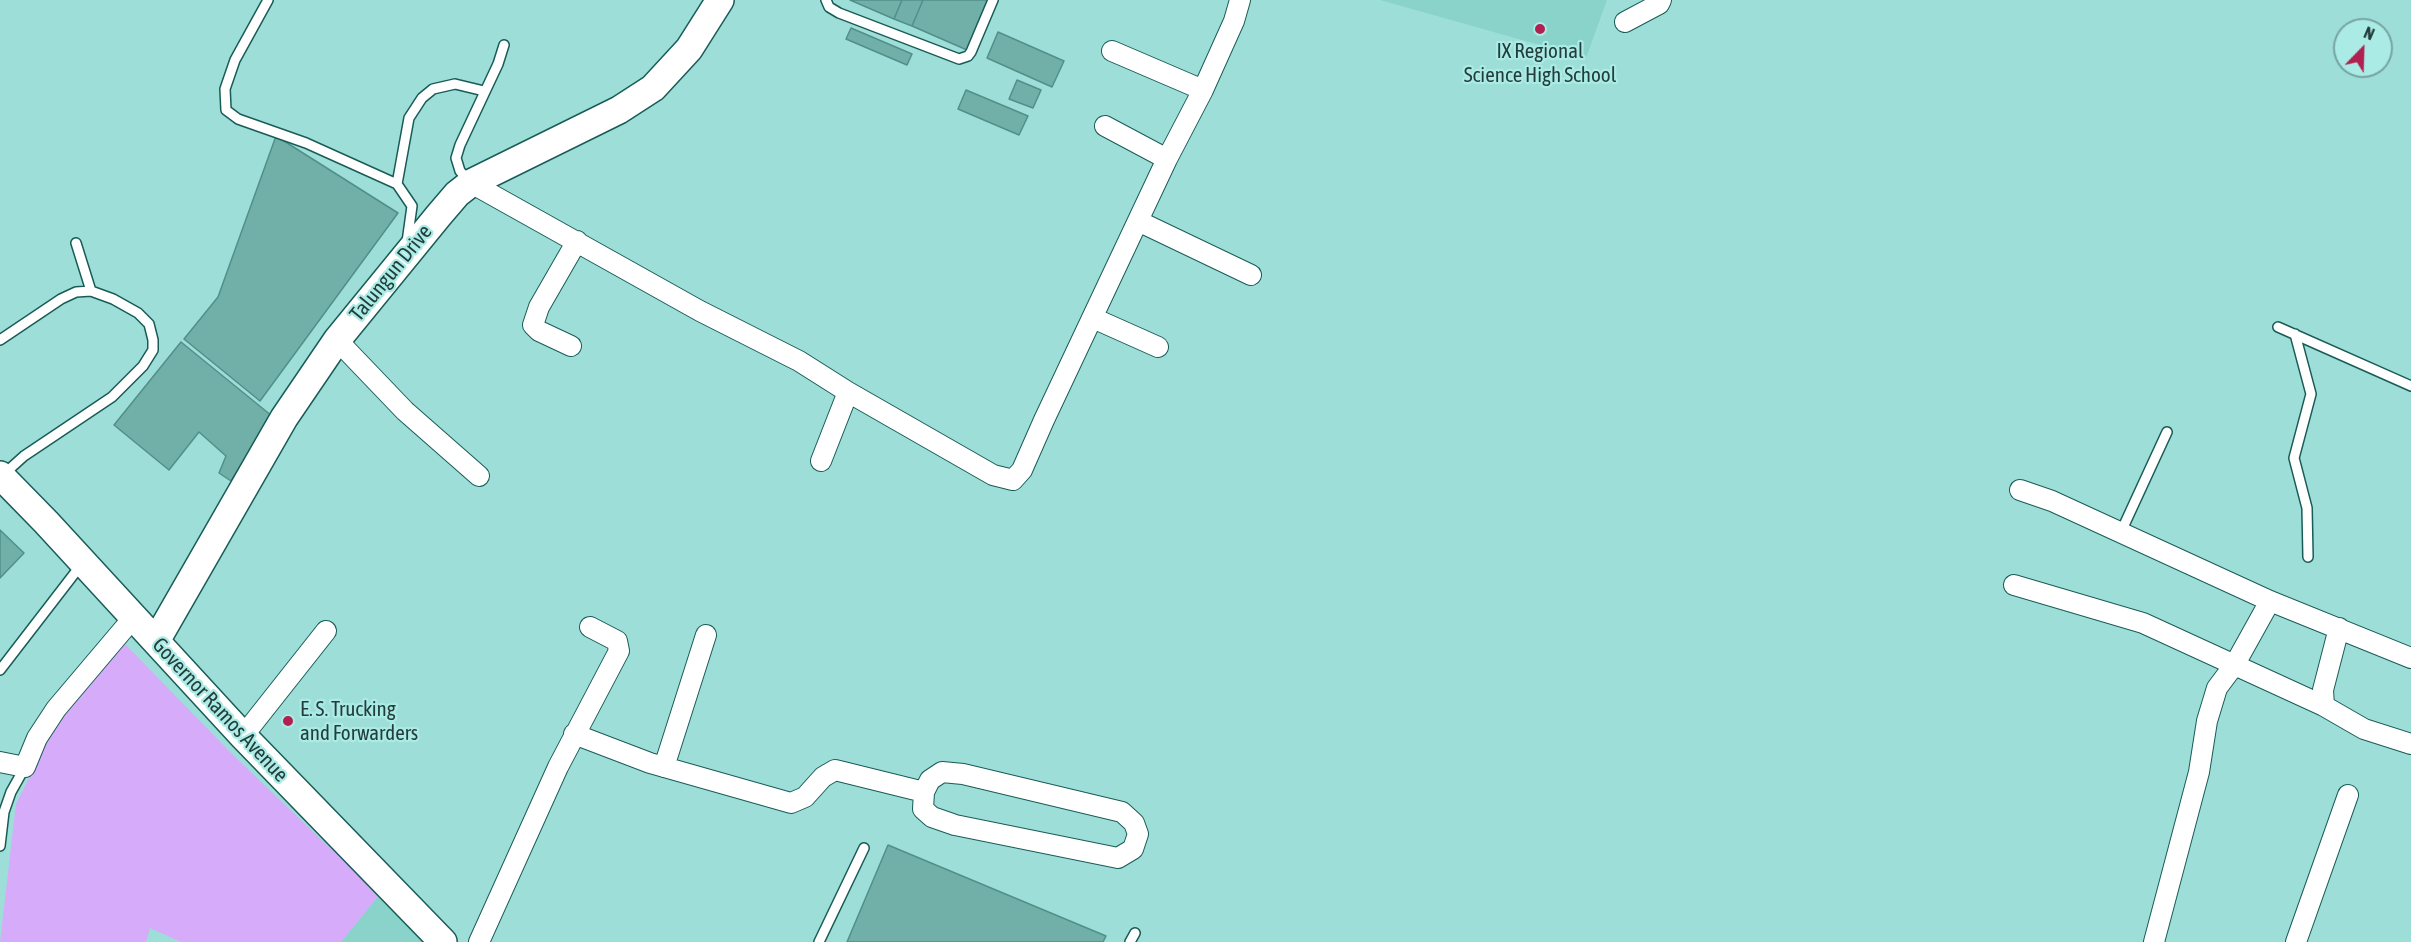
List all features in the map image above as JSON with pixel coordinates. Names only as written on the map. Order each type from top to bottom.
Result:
[{"type":"street","name":"Talungun Drive","points":[[156,641],[284,418],[337,340],[404,255],[457,194],[471,183],[619,110],[653,88],[689,49],[720,0]]},
{"type":"street","points":[[471,183],[700,311],[791,356],[848,392],[993,475],[1013,480],[1022,470],[1167,159],[1203,90],[1234,21],[1240,0]]},
{"type":"street","points":[[1625,22],[1659,4],[1661,0]]},
{"type":"street","points":[[1112,51],[1203,90]]},
{"type":"street","points":[[1105,126],[1167,159]]},
{"type":"street","points":[[1138,221],[1251,275]]},
{"type":"street","points":[[571,346],[539,331],[533,325],[539,307],[577,241]]},
{"type":"street","points":[[1093,318],[1158,347]]},
{"type":"street","points":[[337,340],[405,411],[479,476]]},
{"type":"street","points":[[820,461],[848,392]]},
{"type":"street","name":"Governor Ramos Avenue","points":[[0,476],[84,562],[133,618],[440,941]]},
{"type":"street","points":[[2020,490],[2052,501],[2270,601],[2411,658]]},
{"type":"street","points":[[2014,585],[2142,623],[2324,706],[2364,729],[2411,744]]},
{"type":"street","points":[[2154,942],[2199,772],[2207,721],[2217,688],[2235,664],[2270,601]]},
{"type":"street","points":[[0,762],[25,767],[37,738],[56,709],[133,618]]},
{"type":"street","points":[[478,942],[574,734],[619,651],[617,641],[590,627]]},
{"type":"street","points":[[2324,706],[2323,690],[2339,628]]},
{"type":"street","points":[[243,735],[326,631]]},
{"type":"street","points":[[664,767],[706,635]]},
{"type":"street","points":[[574,734],[664,767],[791,802],[805,797],[822,777],[835,770],[924,792]]},
{"type":"street","points":[[942,772],[963,774],[1122,812],[1134,823],[1138,834],[1133,849],[1118,858],[955,825],[932,817],[922,809],[924,792],[930,780],[942,772]]},
{"type":"street","points":[[2295,942],[2348,795]]},
{"type":"lane","points":[[268,0],[235,60],[225,89],[226,110],[238,119],[306,142],[397,184],[412,206],[404,255]]},
{"type":"lane","points":[[826,0],[830,7],[839,13],[959,59],[968,56],[971,52],[993,0]]},
{"type":"lane","points":[[471,183],[460,171],[456,158],[498,64],[504,45]]},
{"type":"lane","points":[[397,184],[409,118],[422,98],[433,88],[455,84],[484,91]]},
{"type":"lane","points":[[76,243],[91,291]]},
{"type":"lane","points":[[0,340],[61,299],[76,292],[91,291],[114,299],[138,313],[149,324],[153,340],[153,350],[143,366],[112,397],[24,456],[0,476]]},
{"type":"lane","points":[[2278,327],[2411,386]]},
{"type":"lane","points":[[2295,334],[2311,394],[2294,458],[2307,508],[2308,557]]},
{"type":"lane","points":[[2120,534],[2167,432]]},
{"type":"lane","points":[[0,670],[84,562]]},
{"type":"lane","points":[[0,846],[4,812],[11,792],[25,767]]},
{"type":"lane","points":[[0,792],[11,792]]},
{"type":"lane","points":[[819,942],[864,848]]},
{"type":"lane","points":[[1130,942],[1135,933]]},
{"type":"shaded area","name":"IX Regional Science High School","points":[[1380,0],[1607,0],[1586,58]]},
{"type":"shaded area","points":[[123,642],[231,753],[379,895],[341,942],[181,942],[150,928],[146,942],[0,942],[16,804],[60,715]]},
{"type":"shaded area","points":[[379,895],[427,942],[341,942]]},
{"type":"building","points":[[850,0],[902,0],[894,19]]},
{"type":"building","points":[[902,0],[923,0],[912,26],[894,19]]},
{"type":"building","points":[[923,0],[989,0],[967,50],[912,26]]},
{"type":"building","points":[[851,28],[912,54],[907,65],[846,39]]},
{"type":"building","points":[[998,32],[1064,61],[1052,87],[987,58]]},
{"type":"building","points":[[1017,80],[1041,90],[1033,108],[1009,99]]},
{"type":"building","points":[[966,90],[1028,116],[1019,135],[958,109]]},
{"type":"building","points":[[276,136],[398,213],[260,401],[184,339],[218,297]]},
{"type":"building","points":[[181,342],[272,416],[231,481],[219,473],[226,456],[199,432],[169,470],[114,425]]},
{"type":"building","points":[[0,530],[24,553],[0,578]]},
{"type":"building","points":[[888,845],[1106,936],[1103,942],[847,942]]},
{"type":"place","name":"IX Regional Science High School","points":[[1540,29]]},
{"type":"place","name":"E. S. Trucking and Forwarders","points":[[288,721]]}]
